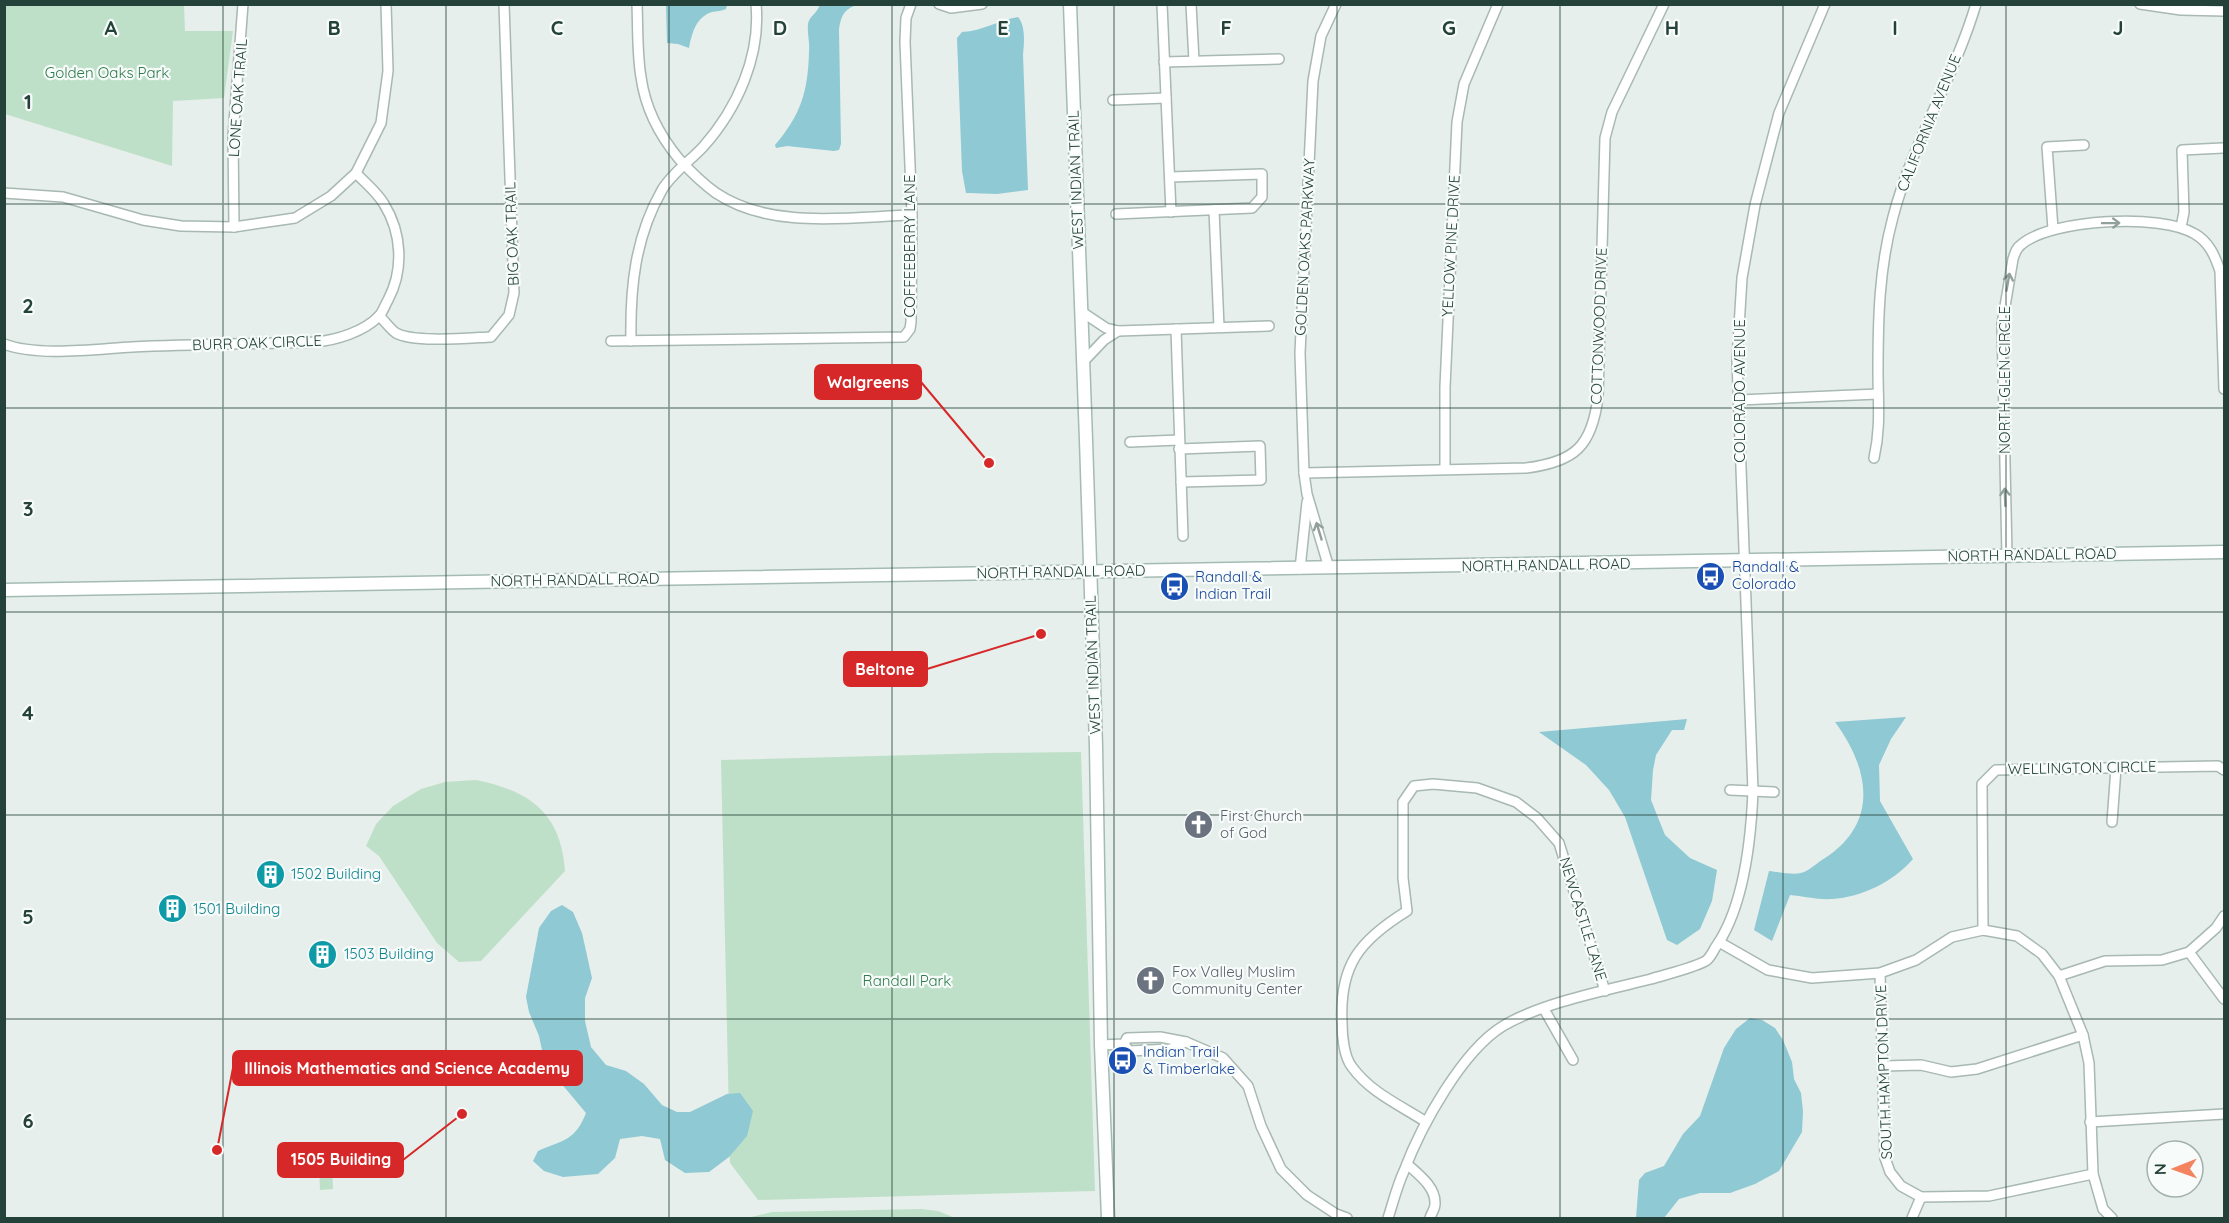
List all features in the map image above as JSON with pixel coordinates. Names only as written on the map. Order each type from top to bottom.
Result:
[{"type":"main road","name":"WEST INDIAN TRAIL","points":[[1070,4],[1084,361],[1101,1045],[1108,1218]]},
{"type":"main road","name":"NORTH RANDALL ROAD","points":[[4,590],[2224,552]]},
{"type":"street","name":"LONE OAK TRAIL","points":[[234,227],[233,136],[243,4]]},
{"type":"street","points":[[4,193],[63,197],[142,220],[181,226],[234,227],[295,218],[332,196],[356,173],[381,123],[388,71],[386,4]]},
{"type":"street","name":"BIG OAK TRAIL","points":[[379,316],[397,333],[424,339],[491,337],[509,315],[514,293],[504,4]]},
{"type":"street","points":[[637,4],[640,77],[658,128],[670,148],[685,165],[717,194],[738,204],[781,216],[812,218],[912,215]]},
{"type":"street","points":[[631,341],[634,270],[638,246],[646,223],[663,189],[704,146],[722,121],[749,69],[755,48],[756,4]]},
{"type":"street","name":"COFFEEBERRY LANE","points":[[611,341],[904,337],[911,322],[912,215],[905,42],[906,18],[911,4]]},
{"type":"street","points":[[939,4],[951,8],[982,4]]},
{"type":"street","points":[[1162,4],[1171,212]]},
{"type":"street","points":[[1191,4],[1194,61]]},
{"type":"street","name":"GOLDEN OAKS PARKWAY","points":[[1329,568],[1307,494],[1304,473],[1300,353],[1312,81],[1322,36],[1336,4]]},
{"type":"street","name":"YELLOW PINE DRIVE","points":[[1445,469],[1445,387],[1457,122],[1464,84],[1498,4]]},
{"type":"street","name":"COTTONWOOD DRIVE","points":[[1304,473],[1544,466],[1562,460],[1575,452],[1587,440],[1595,420],[1598,397],[1605,138],[1612,112],[1664,4]]},
{"type":"street","name":"COLORADO AVENUE","points":[[1388,1218],[1407,1164],[1426,1122],[1458,1072],[1477,1049],[1503,1026],[1544,1009],[1605,990],[1666,975],[1707,960],[1737,907],[1752,825],[1754,791],[1743,561],[1737,360],[1742,278],[1755,205],[1779,113],[1825,4]]},
{"type":"street","name":"CALIFORNIA AVENUE","points":[[1874,458],[1879,433],[1878,309],[1884,261],[1893,217],[1916,148],[1947,80],[1976,4]]},
{"type":"street","points":[[2140,4],[2181,10],[2224,11]]},
{"type":"street","points":[[1164,62],[1279,59]]},
{"type":"street","points":[[1113,100],[1166,98]]},
{"type":"street","points":[[2053,229],[2047,147],[2084,145]]},
{"type":"street","points":[[2223,148],[2182,150],[2184,212],[2181,227],[2205,241],[2215,256],[2220,271],[2224,389]]},
{"type":"street","points":[[356,173],[383,202],[393,222],[399,245],[394,287],[379,316]]},
{"type":"street","points":[[1116,214],[1252,208],[1262,198],[1262,174],[1170,177]]},
{"type":"street","points":[[1214,210],[1219,327]]},
{"type":"street","name":"NORTH GLEN CIRCLE","points":[[2007,556],[2002,324],[2016,249],[2030,238],[2053,229],[2090,222],[2147,222],[2181,227]]},
{"type":"street","points":[[1082,312],[1106,328],[1118,331],[1269,326]]},
{"type":"street","name":"BURR OAK CIRCLE","points":[[4,344],[17,348],[68,351],[316,342],[342,338],[379,316]]},
{"type":"street","points":[[1176,329],[1183,536]]},
{"type":"street","points":[[1084,361],[1104,340],[1118,331]]},
{"type":"street","points":[[1738,400],[1878,394]]},
{"type":"street","points":[[1130,442],[1260,446],[1261,480],[1181,482]]},
{"type":"street","name":"GOLDEN OAKS PARKWAY","points":[[1300,568],[1307,494]]},
{"type":"street","name":"WELLINGTON CIRCLE","points":[[1983,930],[1982,784],[1996,770],[2217,766],[2224,770]]},
{"type":"street","points":[[2112,822],[2116,768]]},
{"type":"street","name":"NEWCASTLE LANE","points":[[1426,1122],[1369,1087],[1350,1065],[1342,1035],[1341,1001],[1348,970],[1363,944],[1382,926],[1407,910],[1403,878],[1403,802],[1414,786],[1433,784],[1477,788],[1516,802],[1537,818],[1559,843],[1605,990]]},
{"type":"street","points":[[1730,790],[1774,792]]},
{"type":"street","points":[[2059,976],[2105,961],[2162,960],[2189,952],[2216,928],[2224,916]]},
{"type":"street","points":[[1719,942],[1768,970],[1812,978],[1880,973],[1916,960],[1952,937],[1983,930],[2017,936],[2042,954],[2059,976],[2083,1035],[2089,1063],[2093,1174],[2103,1209],[2112,1218]]},
{"type":"street","points":[[2189,952],[2224,999]]},
{"type":"street","name":"SOUTH HAMPTON DRIVE","points":[[1880,973],[1885,1158],[1890,1172],[1900,1186],[1921,1197]]},
{"type":"street","points":[[1544,1009],[1573,1060]]},
{"type":"street","points":[[1883,1066],[1921,1065],[1951,1072],[1977,1069],[2083,1035]]},
{"type":"street","points":[[1101,1045],[1124,1044],[1127,1038],[1160,1037],[1186,1042],[1223,1058],[1248,1086],[1261,1126],[1281,1169],[1307,1195],[1336,1214],[1347,1218]]},
{"type":"street","points":[[2090,1122],[2224,1114]]},
{"type":"street","points":[[1407,1164],[1423,1178],[1432,1193],[1435,1205],[1430,1218]]},
{"type":"street","points":[[1912,1218],[1921,1197],[1989,1196],[2093,1174]]},
{"type":"green space","name":"Golden Oaks Park","points":[[4,5],[184,5],[185,31],[233,31],[224,98],[173,101],[172,166],[5,114]]},
{"type":"green space","name":"Randall Park","points":[[1081,752],[1095,1191],[758,1200],[730,1163],[721,760]]},
{"type":"green space","points":[[476,780],[512,791],[527,798],[539,808],[557,834],[565,871],[481,961],[459,962],[437,943],[379,856],[366,846],[376,824],[393,806],[421,789],[445,782]]},
{"type":"green space","points":[[319,1164],[332,1164],[333,1189],[320,1190]]},
{"type":"green space","points":[[921,1209],[938,1211],[955,1218],[747,1218],[772,1212]]},
{"type":"water","points":[[727,4],[726,9],[707,14],[698,22],[689,48],[667,43],[666,5]]},
{"type":"water","points":[[820,4],[857,5],[844,14],[839,30],[841,144],[839,150],[834,151],[787,146],[776,148],[775,145],[797,113],[805,91],[809,49],[808,24]]},
{"type":"water","points":[[1018,17],[1024,35],[1028,190],[997,194],[966,193],[962,171],[957,38],[962,32],[977,30]]},
{"type":"water","points":[[1906,717],[1891,739],[1879,765],[1880,801],[1913,859],[1896,875],[1866,892],[1843,898],[1827,899],[1790,895],[1772,941],[1754,930],[1769,871],[1789,874],[1804,872],[1843,844],[1855,828],[1861,811],[1863,794],[1861,776],[1856,758],[1835,722]]},
{"type":"water","points":[[1687,719],[1684,730],[1672,730],[1656,755],[1651,800],[1665,835],[1690,858],[1717,870],[1712,901],[1700,929],[1677,945],[1667,940],[1625,817],[1609,790],[1586,765],[1539,732]]},
{"type":"water","points":[[562,905],[573,912],[582,933],[592,978],[585,998],[585,1021],[591,1047],[606,1065],[626,1071],[644,1084],[662,1105],[677,1112],[690,1112],[727,1094],[740,1093],[753,1111],[747,1136],[729,1157],[709,1172],[685,1173],[665,1160],[660,1139],[642,1136],[620,1139],[615,1158],[598,1174],[563,1177],[544,1171],[533,1161],[538,1151],[561,1142],[573,1134],[586,1113],[545,1064],[539,1036],[529,1012],[526,997],[539,928],[551,911]]},
{"type":"water","points":[[1750,1018],[1762,1020],[1775,1028],[1783,1040],[1792,1062],[1794,1079],[1801,1093],[1802,1132],[1779,1171],[1755,1184],[1730,1193],[1700,1193],[1679,1199],[1664,1218],[1636,1218],[1639,1180],[1645,1173],[1664,1166],[1683,1134],[1700,1116],[1724,1048],[1736,1029]]},
{"type":"place","name":"Walgreens","points":[[989,463]]},
{"type":"place","name":"Randall & Colorado","points":[[1711,576]]},
{"type":"place","name":"Randall & Indian Trail","points":[[1174,586]]},
{"type":"place","name":"Beltone","points":[[1041,634]]},
{"type":"place","name":"First Church of God","points":[[1199,825]]},
{"type":"place","name":"1502 Building","points":[[270,874]]},
{"type":"place","name":"1501 Building","points":[[172,909]]},
{"type":"place","name":"1503 Building","points":[[323,954]]},
{"type":"place","name":"Fox Valley Muslim Community Center","points":[[1151,981]]},
{"type":"place","name":"Indian Trail & Timberlake","points":[[1122,1061]]},
{"type":"place","name":"1505 Building","points":[[462,1114]]},
{"type":"place","name":"Illinois Mathematics and Science Academy","points":[[217,1150]]}]
